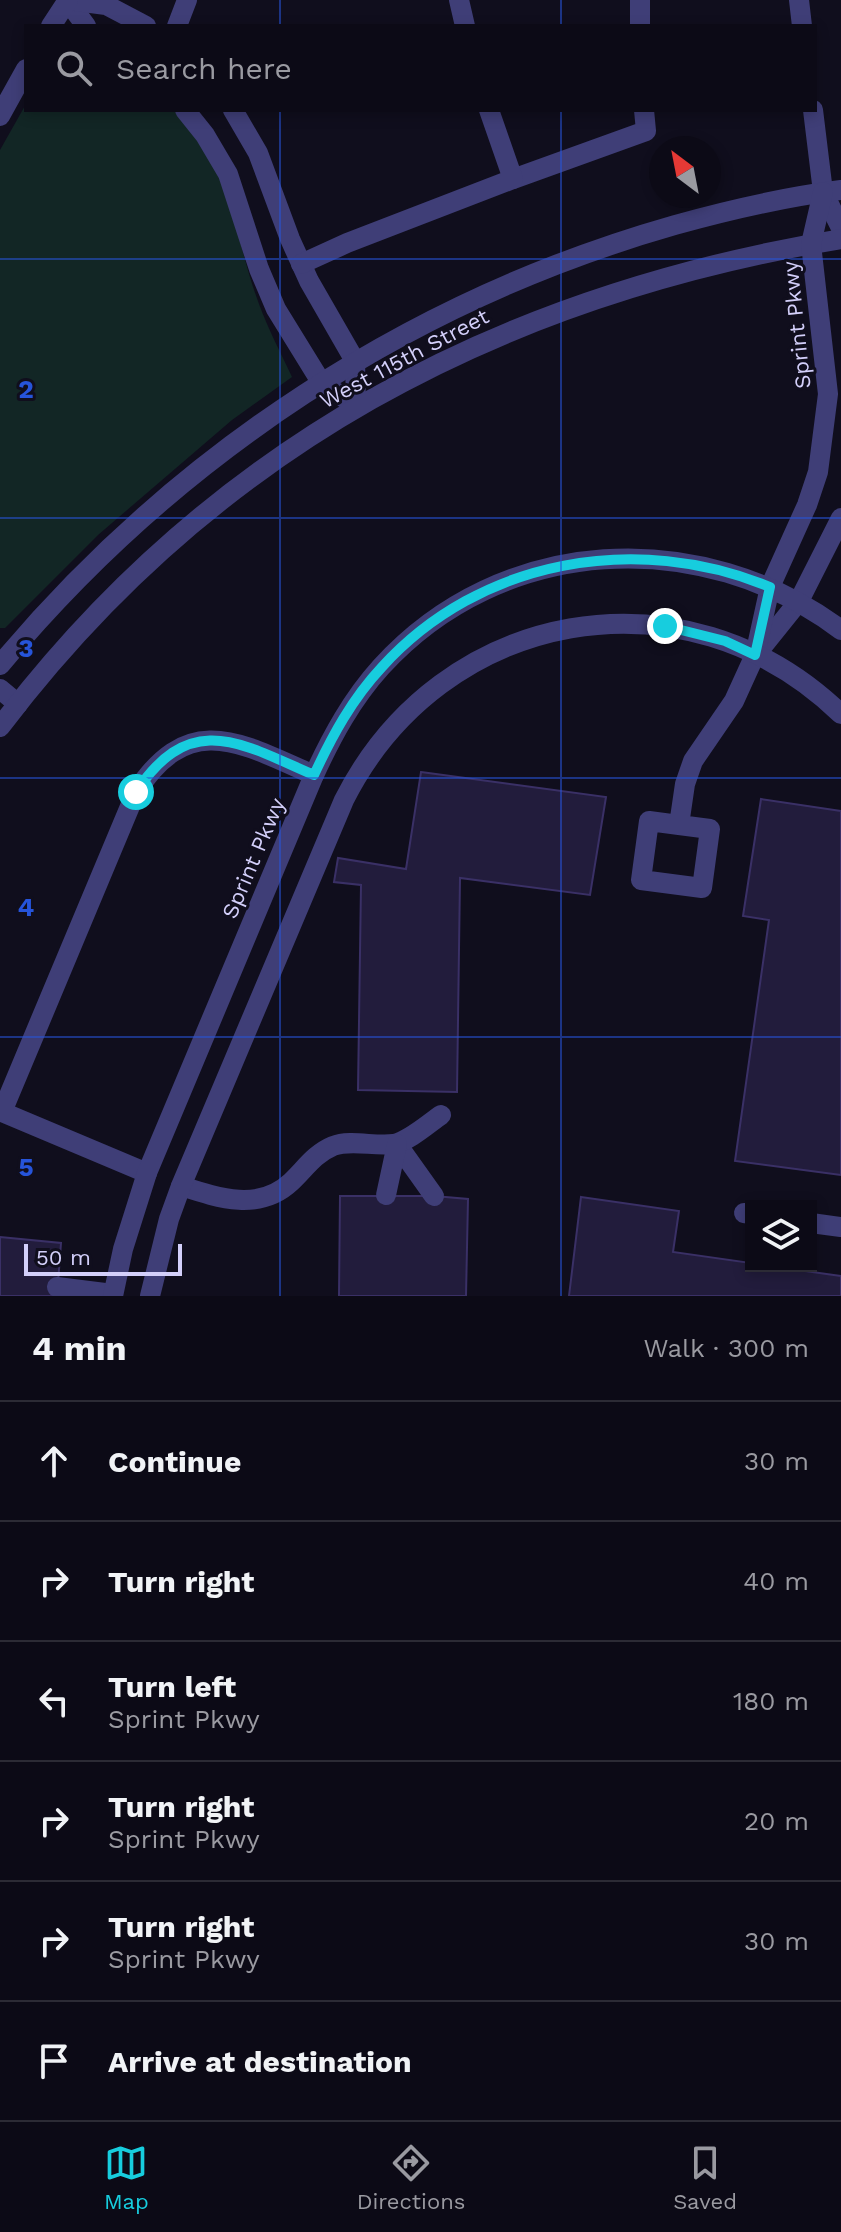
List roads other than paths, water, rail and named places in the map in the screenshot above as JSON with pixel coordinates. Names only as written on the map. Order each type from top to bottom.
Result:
[{"type":"street","points":[[52,24],[68,0]]},
{"type":"street","points":[[68,0],[85,24]]},
{"type":"street","points":[[68,0],[106,5],[142,24]]},
{"type":"street","points":[[178,24],[187,0]]},
{"type":"street","points":[[459,0],[465,24]]},
{"type":"street","points":[[640,0],[640,24]]},
{"type":"street","points":[[799,0],[802,24]]},
{"type":"street","points":[[0,116],[24,73]]},
{"type":"street","points":[[187,112],[205,135],[228,174],[268,293],[321,382],[356,406]]},
{"type":"street","points":[[234,112],[258,153],[301,264],[355,361],[356,406]]},
{"type":"street","points":[[490,112],[513,179]]},
{"type":"street","points":[[301,264],[513,179],[646,131],[644,112]]},
{"type":"street","points":[[813,112],[841,228]]},
{"type":"street","name":"West 115th Street","points":[[0,665],[62,594],[133,525],[213,458],[355,361],[469,301],[586,254],[693,221],[832,191]]},
{"type":"street","name":"Sprint Pkwy","points":[[755,655],[770,587],[807,505],[818,472],[824,436],[828,380],[811,244],[832,191]]},
{"type":"street","name":"West 115th Street","points":[[0,727],[86,626],[189,527],[271,463],[356,406],[465,349],[569,308],[689,272],[841,239]]},
{"type":"street","points":[[679,825],[685,784],[693,761],[734,701],[755,655],[799,601],[841,518]]},
{"type":"street","name":"Sprint Pkwy","points":[[113,1295],[123,1249],[147,1173],[314,775],[345,714],[404,645],[454,607],[508,581],[592,559],[647,558],[706,566],[770,587],[799,601],[841,630]]},
{"type":"street","points":[[150,1296],[169,1219],[181,1186],[344,800],[376,746],[420,699],[448,677],[506,646],[541,634],[599,625],[665,626],[725,641],[755,655],[798,678],[841,714]]},
{"type":"street","points":[[0,689],[18,704]]},
{"type":"street","points":[[147,1173],[2,1112],[136,792],[160,761],[180,749],[203,742],[227,740],[248,745],[314,775]]},
{"type":"street","points":[[181,1186],[232,1201],[254,1201],[273,1195],[291,1182],[318,1154],[336,1145],[397,1144],[441,1115]]},
{"type":"street","points":[[386,1195],[397,1144]]},
{"type":"street","points":[[397,1144],[425,1195]]},
{"type":"street","points":[[817,1224],[841,1227]]},
{"type":"street","points":[[57,1287],[113,1295]]}]
